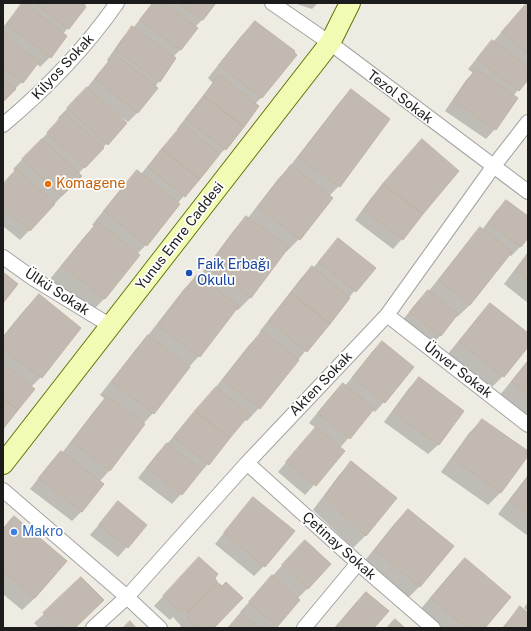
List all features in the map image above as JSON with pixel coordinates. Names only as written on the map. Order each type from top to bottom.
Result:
[{"type":"main road","name":"Yunus Emre Caddesi","points":[[3,464],[330,43],[350,3]]},
{"type":"street","name":"Kilyos Sokak","points":[[3,125],[36,98],[91,37],[117,3]]},
{"type":"street","name":"Tezol Sokak","points":[[272,3],[330,43],[528,192]]},
{"type":"street","name":"Akten Sokak","points":[[92,628],[127,597],[247,463],[387,315],[493,167],[528,122]]},
{"type":"street","name":"Ülkü Sokak","points":[[3,257],[34,279],[111,326]]},
{"type":"street","name":"Ünver Sokak","points":[[387,315],[528,425]]},
{"type":"street","name":"Çetinay Sokak","points":[[247,463],[433,628]]},
{"type":"street","points":[[3,490],[127,597],[160,628]]},
{"type":"street","points":[[304,628],[358,563]]},
{"type":"building","points":[[22,3],[67,36],[51,58],[7,24]]},
{"type":"building","points":[[36,3],[80,3],[86,7],[69,29]]},
{"type":"building","points":[[153,3],[164,3],[198,28],[181,50],[140,20]]},
{"type":"building","points":[[179,3],[216,3],[203,20]]},
{"type":"building","points":[[528,3],[528,54],[502,32]]},
{"type":"building","points":[[255,21],[295,51],[294,52],[297,55],[262,98],[219,65]]},
{"type":"building","points":[[132,26],[176,58],[160,82],[116,50]]},
{"type":"building","points":[[3,34],[39,62],[23,83],[3,68]]},
{"type":"building","points":[[492,40],[528,67],[528,80],[519,91],[477,59]]},
{"type":"building","points":[[115,54],[158,88],[138,113],[95,79]]},
{"type":"building","points":[[476,69],[518,98],[496,130],[454,101]]},
{"type":"building","points":[[219,75],[259,106],[244,127],[204,96]]},
{"type":"building","points":[[3,79],[16,89],[3,102]]},
{"type":"building","points":[[87,87],[127,123],[108,145],[67,108]]},
{"type":"building","points":[[351,89],[390,119],[340,187],[299,157]]},
{"type":"building","points":[[204,96],[244,127],[226,150],[186,119]]},
{"type":"building","points":[[65,113],[104,148],[85,168],[47,133]]},
{"type":"building","points":[[183,124],[220,154],[200,179],[162,149]]},
{"type":"building","points":[[42,139],[82,176],[62,196],[22,159]]},
{"type":"building","points":[[422,139],[459,171],[423,214],[383,184]]},
{"type":"building","points":[[162,149],[200,179],[185,197],[148,167]]},
{"type":"building","points":[[291,165],[333,198],[300,240],[258,207]]},
{"type":"building","points":[[17,169],[55,204],[30,231],[3,208],[3,184]]},
{"type":"building","points":[[137,170],[180,204],[147,246],[104,211]]},
{"type":"building","points":[[383,184],[423,214],[403,240],[364,210]]},
{"type":"building","points":[[506,200],[528,216],[528,238],[521,247],[489,223]]},
{"type":"building","points":[[246,216],[289,247],[251,298],[208,267]]},
{"type":"building","points":[[98,222],[140,255],[105,299],[62,266]]},
{"type":"building","points":[[480,227],[512,252],[470,305],[439,280]]},
{"type":"building","points":[[338,238],[376,268],[356,292],[319,262]]},
{"type":"building","points":[[528,255],[528,280],[516,271]]},
{"type":"building","points":[[312,266],[350,298],[330,324],[291,293]]},
{"type":"building","points":[[3,272],[18,284],[3,303]]},
{"type":"building","points":[[197,275],[239,306],[200,357],[158,325]]},
{"type":"building","points":[[428,290],[458,314],[441,336],[410,312]]},
{"type":"building","points":[[291,293],[330,324],[307,352],[269,321]]},
{"type":"building","points":[[39,294],[81,328],[42,378],[3,349],[3,338]]},
{"type":"building","points":[[490,303],[528,333],[528,347],[504,377],[459,342]]},
{"type":"building","points":[[262,331],[299,360],[260,409],[223,380]]},
{"type":"building","points":[[148,335],[190,367],[154,414],[112,382]]},
{"type":"building","points":[[382,341],[414,367],[385,403],[353,377]]},
{"type":"building","points":[[528,362],[528,394],[512,382]]},
{"type":"building","points":[[3,363],[35,389],[18,410],[3,398]]},
{"type":"building","points":[[419,377],[464,411],[439,445],[393,412]]},
{"type":"building","points":[[343,383],[374,409],[350,439],[318,413]]},
{"type":"building","points":[[216,387],[250,414],[230,438],[195,411]]},
{"type":"building","points":[[107,396],[145,424],[110,471],[72,442]]},
{"type":"building","points":[[3,398],[18,410],[3,429]]},
{"type":"building","points":[[195,411],[230,438],[209,465],[174,437]]},
{"type":"building","points":[[482,419],[528,451],[528,456],[501,493],[453,459]]},
{"type":"building","points":[[316,427],[345,451],[316,486],[286,462]]},
{"type":"building","points":[[167,443],[202,470],[182,495],[147,468]]},
{"type":"building","points":[[61,451],[104,484],[82,512],[39,478]]},
{"type":"building","points":[[351,461],[397,498],[366,536],[325,497]]},
{"type":"building","points":[[528,477],[528,514],[510,501]]},
{"type":"building","points":[[253,497],[295,531],[265,567],[224,533]]},
{"type":"building","points":[[118,501],[147,525],[128,548],[99,525]]},
{"type":"building","points":[[408,509],[454,546],[420,587],[375,550]]},
{"type":"building","points":[[14,516],[67,561],[35,598],[3,571],[3,529]]},
{"type":"building","points":[[305,540],[331,564],[308,589],[282,565]]},
{"type":"building","points":[[199,557],[218,574],[215,578],[217,582],[188,612],[183,608],[180,611],[163,596]]},
{"type":"building","points":[[465,558],[511,597],[485,628],[467,628],[431,598]]},
{"type":"building","points":[[272,575],[300,600],[277,627],[249,602]]},
{"type":"building","points":[[81,577],[104,600],[75,628],[58,628],[43,613]]},
{"type":"building","points":[[217,582],[222,586],[226,582],[243,598],[214,628],[198,628],[187,618],[190,615],[188,612]]},
{"type":"building","points":[[366,592],[389,611],[374,628],[335,628]]},
{"type":"building","points":[[520,606],[528,613],[528,628],[504,628]]},
{"type":"building","points":[[241,613],[259,628],[228,628]]},
{"type":"building","points":[[395,619],[405,628],[387,628]]},
{"type":"building","points":[[130,621],[136,628],[123,628]]},
{"type":"place","name":"Komagene","points":[[48,184]]},
{"type":"place","name":"Faik Erbağı Okulu","points":[[189,273]]},
{"type":"place","name":"Makro","points":[[14,532]]}]
